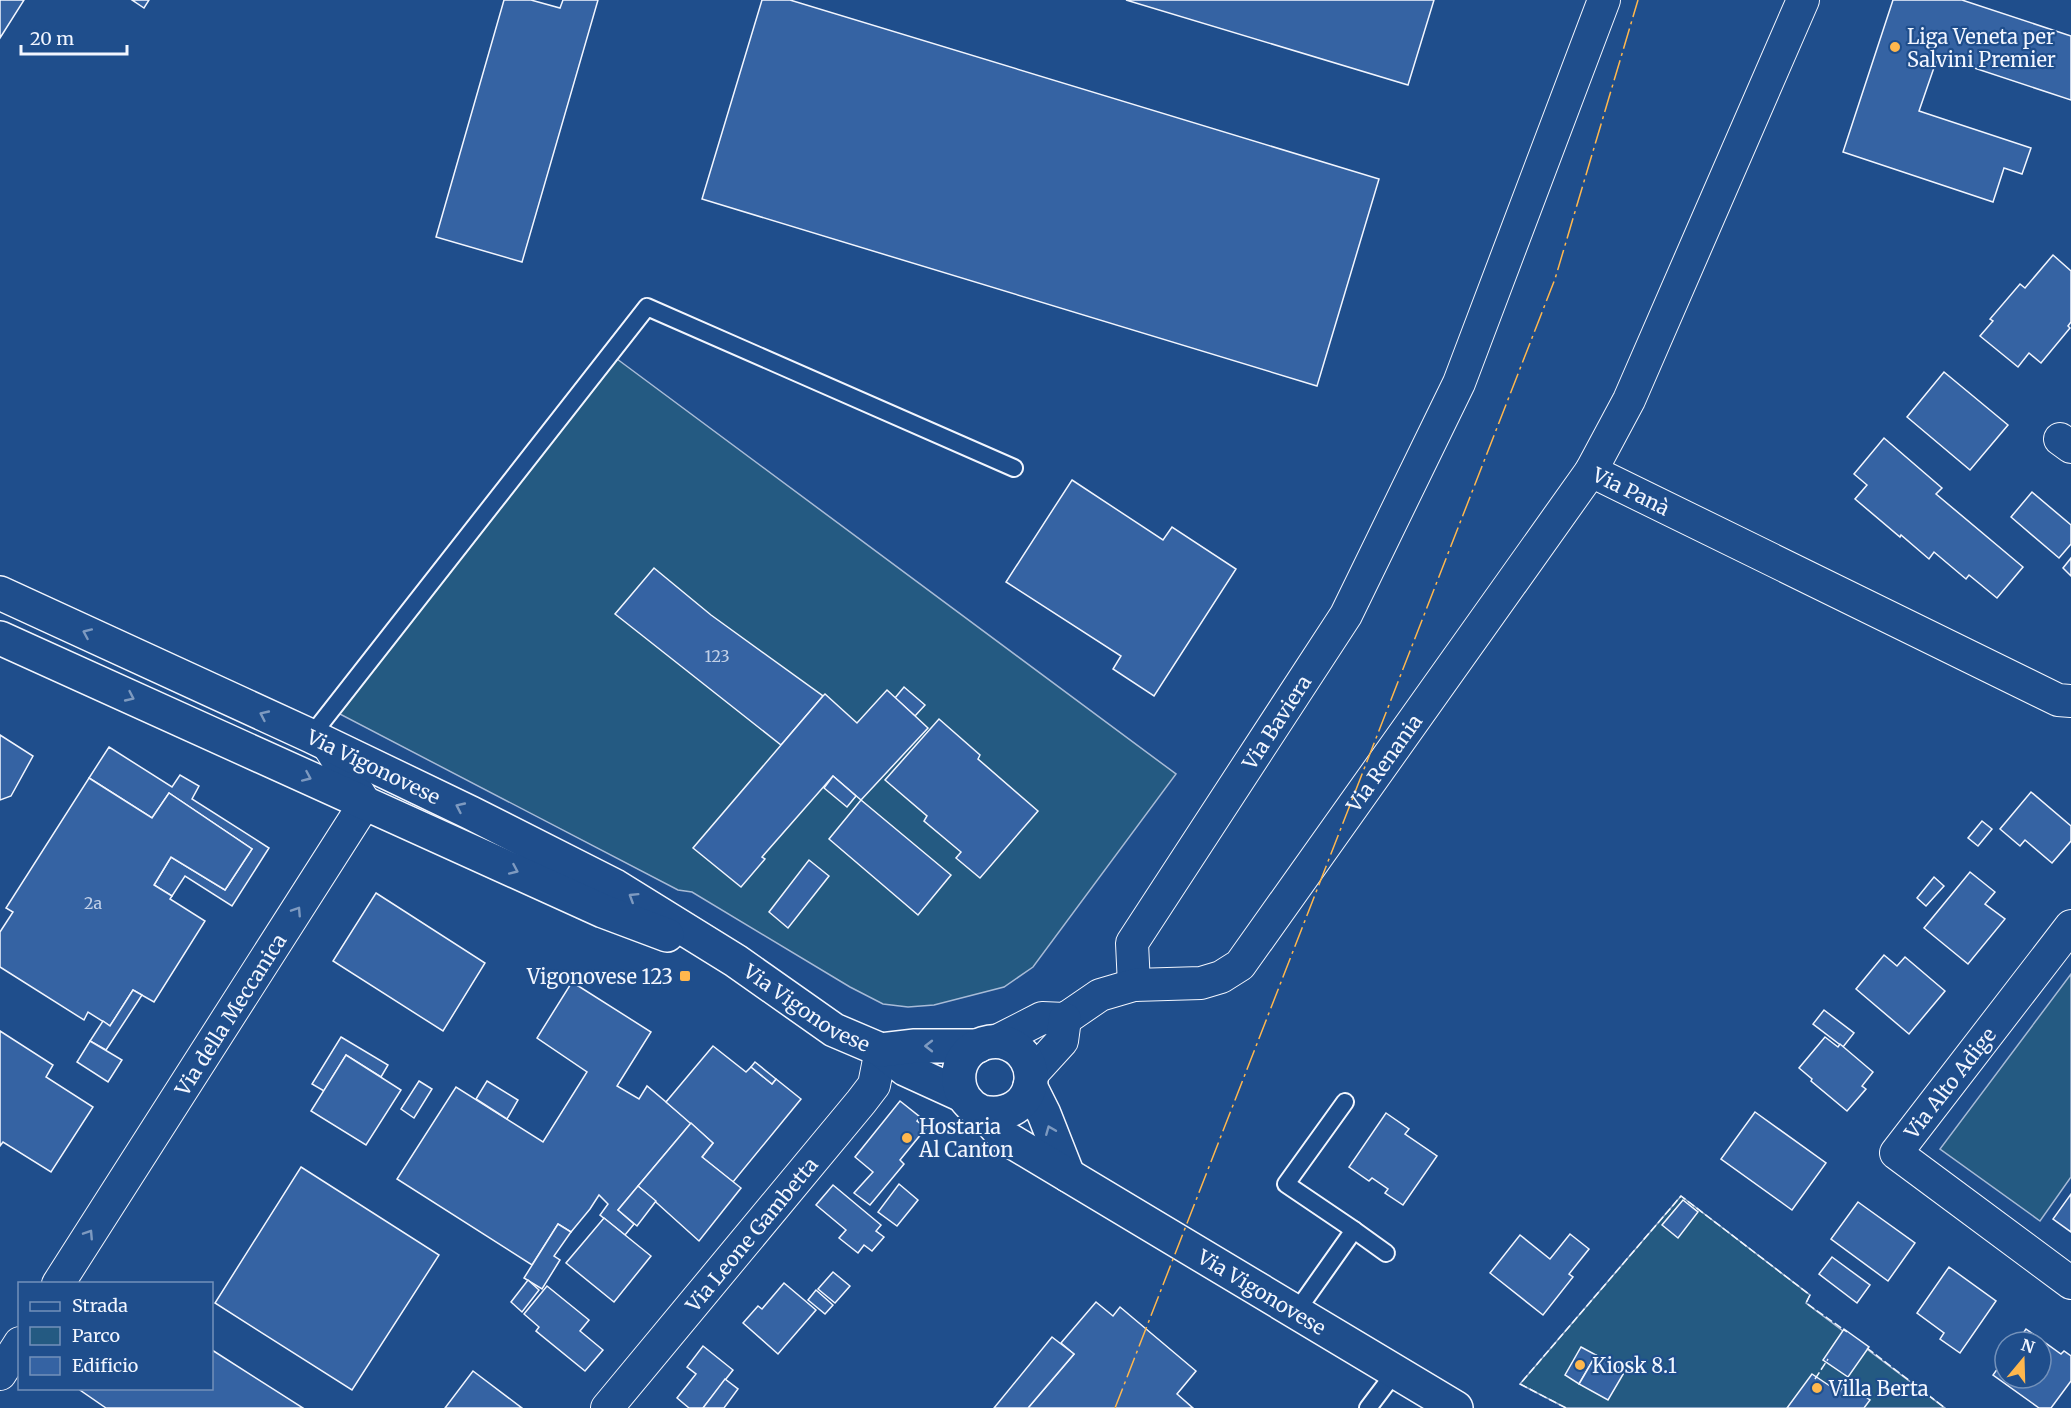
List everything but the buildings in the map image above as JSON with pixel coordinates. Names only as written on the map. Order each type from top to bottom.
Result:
[{"type":"main road","name":"Via Vigonovese","points":[[0,593],[320,741],[471,813],[615,886],[736,961],[834,1030],[881,1050],[905,1069],[995,1115],[1008,1112],[1018,1106],[1026,1098],[1031,1081]]},
{"type":"main road","name":"Via Vigonovese","points":[[0,638],[603,911],[736,961]]},
{"type":"main road","name":"Via Vigonovese","points":[[881,1050],[915,1046],[987,1044],[1015,1048],[1029,1064],[1031,1081],[1068,1175]]},
{"type":"main road","points":[[972,1103],[958,1081],[959,1071],[969,1051],[987,1044]]},
{"type":"main road","name":"Via Vigonovese","points":[[972,1103],[1006,1138],[1456,1408]]},
{"type":"street","name":"Via Baviera","points":[[1134,985],[1132,943],[1346,615],[1458,384],[1604,0]]},
{"type":"street","name":"Via Panà","points":[[1803,0],[1629,400],[1591,471],[2058,700],[2071,701]]},
{"type":"street","name":"Via Renania","points":[[1134,985],[1201,983],[1221,977],[1240,965],[1591,471]]},
{"type":"street","points":[[320,741],[365,803]]},
{"type":"street","name":"Via della Meccanica","points":[[59,1282],[365,803]]},
{"type":"street","name":"Via Alto Adige","points":[[2071,926],[1896,1153],[2071,1283]]},
{"type":"street","points":[[987,1044],[1042,1018],[1065,1019],[1100,995],[1134,985]]},
{"type":"street","points":[[1031,1081],[1062,1041],[1065,1019]]},
{"type":"street","name":"Via Leone Gambetta","points":[[607,1408],[861,1102],[874,1085],[881,1050]]},
{"type":"street","points":[[0,1374],[18,1346]]},
{"type":"lane","points":[[320,741],[647,307],[1014,468]]},
{"type":"lane","points":[[1344,1102],[1286,1184],[1386,1252]]},
{"type":"lane","points":[[1296,1312],[1354,1230]]},
{"type":"lane","points":[[1368,1408],[1396,1371]]},
{"type":"green space","points":[[613,356],[1176,774],[1033,967],[1004,987],[934,1005],[908,1007],[883,1004],[850,987],[692,892],[678,890],[336,712]]},
{"type":"green space","points":[[2071,974],[2071,1177],[2040,1221],[1940,1149]]},
{"type":"green space","points":[[1681,1196],[1810,1295],[1806,1303],[1945,1408],[1566,1408],[1520,1384]]},
{"type":"fence","points":[[1566,1408],[1520,1384],[1681,1196],[1810,1295],[1806,1303],[1847,1332]]},
{"type":"fence","points":[[1867,1348],[1945,1408]]},
{"type":"fence","points":[[1815,1379],[1828,1359]]},
{"type":"power","points":[[1115,1408],[1555,279],[1638,0]]},
{"type":"place","name":"Liga Veneta per Salvini Premier","points":[[1895,47]]},
{"type":"place","name":"Vigonovese 123","points":[[685,976]]},
{"type":"place","name":"Hostaria Al Canton","points":[[907,1138]]},
{"type":"place","name":"Kiosk 8.1","points":[[1580,1365]]},
{"type":"place","name":"Villa Berta","points":[[1817,1388]]}]
